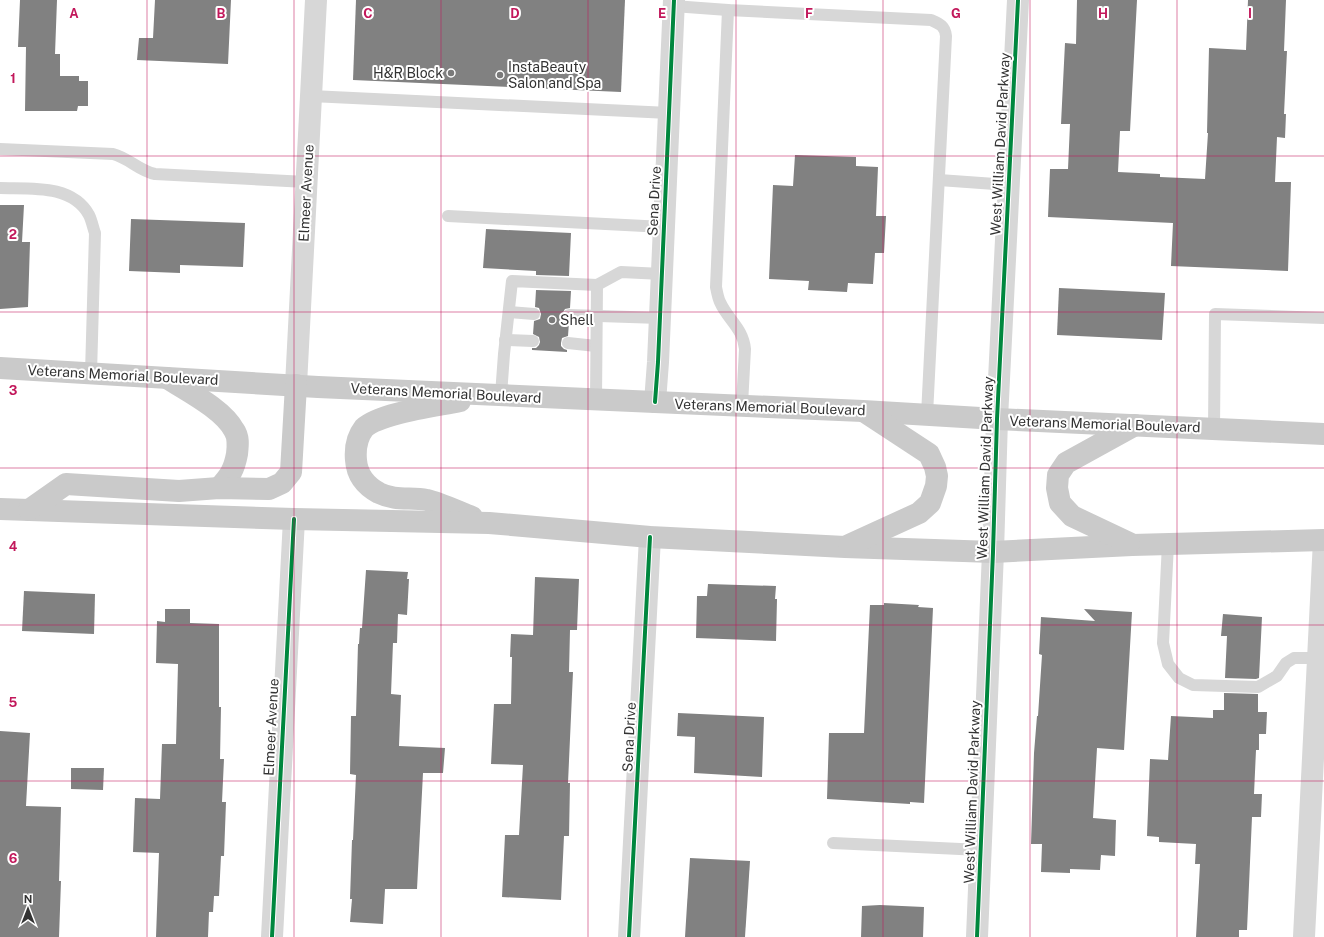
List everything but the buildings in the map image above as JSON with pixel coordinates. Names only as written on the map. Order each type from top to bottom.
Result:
[{"type":"main road","name":"Veterans Memorial Boulevard","points":[[0,368],[296,385],[742,405],[997,419],[1135,424],[1324,434]]},
{"type":"main road","points":[[165,377],[222,413],[235,430],[239,444],[236,458],[231,476],[219,488]]},
{"type":"main road","points":[[30,510],[66,484],[179,491],[219,488],[269,490],[282,483],[291,472],[296,385]]},
{"type":"main road","points":[[488,523],[427,500],[390,498],[379,493],[368,486],[362,478],[356,466],[356,453],[358,439],[364,429],[384,416],[497,395]]},
{"type":"main road","points":[[845,547],[919,513],[930,503],[936,486],[937,476],[929,454],[863,411]]},
{"type":"main road","points":[[1132,545],[1072,516],[1060,503],[1057,488],[1058,475],[1066,463],[1135,424]]},
{"type":"main road","points":[[0,509],[294,519],[488,523],[650,537],[845,547],[993,552],[1132,545],[1324,540]]},
{"type":"street","name":"Elmeer Avenue","points":[[296,385],[316,0]]},
{"type":"street","name":"West William David Parkway","points":[[977,937],[997,419],[1018,0]]},
{"type":"street","name":"Sena Drive","points":[[655,402],[662,274],[673,3]]},
{"type":"street","name":"Elmeer Avenue","points":[[272,937],[294,519]]},
{"type":"street","name":"Sena Drive","points":[[629,937],[650,537]]},
{"type":"street","points":[[1304,937],[1324,540]]},
{"type":"lane","points":[[673,3],[728,10],[931,20],[942,25],[946,30],[927,415]]},
{"type":"lane","points":[[728,10],[716,287],[720,303],[741,333],[744,340],[745,349],[742,405]]},
{"type":"lane","points":[[311,96],[669,113]]},
{"type":"lane","points":[[0,149],[113,154],[126,159],[142,170],[155,174],[306,182]]},
{"type":"lane","points":[[939,180],[1009,185]]},
{"type":"lane","points":[[0,188],[48,190],[64,194],[78,203],[89,215],[95,233],[91,373]]},
{"type":"lane","points":[[448,216],[664,227]]},
{"type":"lane","points":[[497,395],[512,281],[597,285],[622,272],[662,274]]},
{"type":"lane","points":[[596,399],[597,285]]},
{"type":"lane","points":[[508,312],[534,314]]},
{"type":"lane","points":[[1214,429],[1215,314],[1324,318]]},
{"type":"lane","points":[[569,315],[660,318]]},
{"type":"lane","points":[[505,340],[533,341]]},
{"type":"lane","points":[[568,343],[596,346]]},
{"type":"lane","points":[[1168,544],[1163,643],[1168,664],[1179,678],[1193,685],[1258,687],[1277,676],[1286,662],[1294,658],[1317,658]]},
{"type":"lane","points":[[833,843],[981,850]]},
{"type":"cycle path","points":[[655,402],[674,0]]},
{"type":"cycle path","points":[[977,937],[997,419],[1018,0]]},
{"type":"cycle path","points":[[272,937],[294,519]]},
{"type":"cycle path","points":[[629,937],[650,537]]},
{"type":"place","name":"H&R Block","points":[[451,73]]},
{"type":"place","name":"InstaBeauty Salon and Spa","points":[[500,75]]},
{"type":"place","name":"Shell","points":[[552,320]]}]
